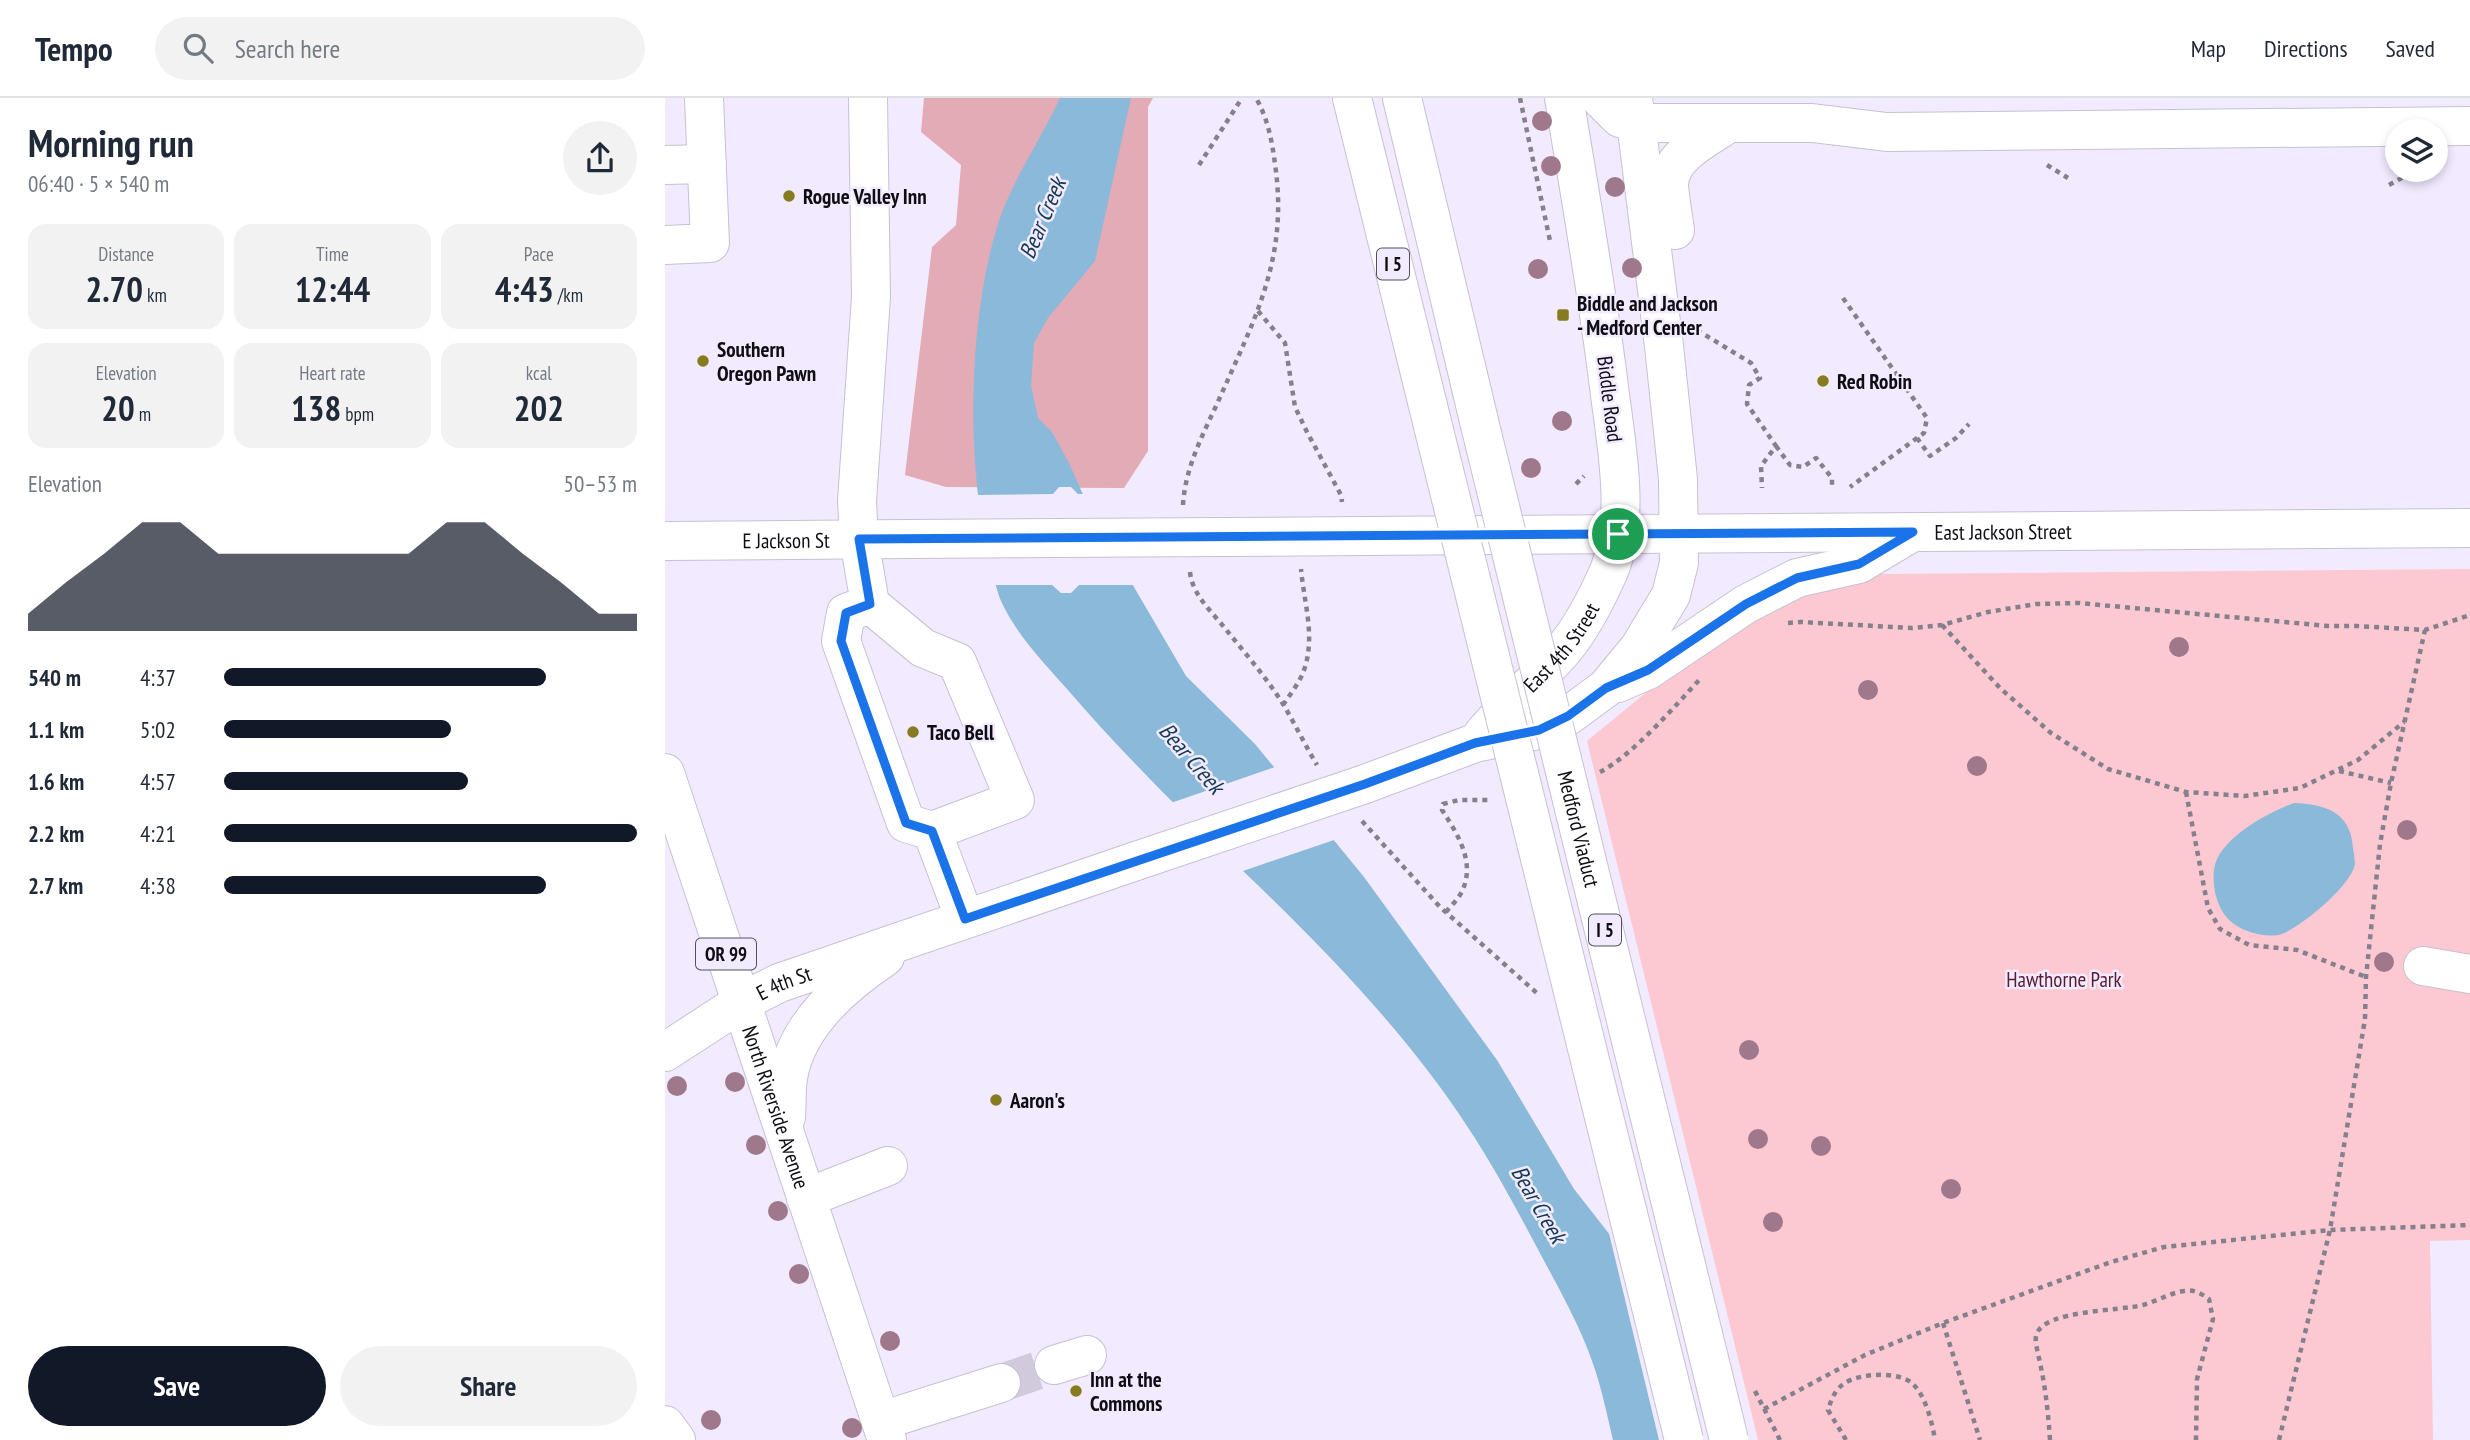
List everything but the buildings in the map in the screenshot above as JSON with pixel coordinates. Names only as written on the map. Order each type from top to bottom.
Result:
[{"type":"main road","points":[[665,244],[710,243],[704,98]]},
{"type":"main road","points":[[868,98],[871,297],[857,501],[859,539],[870,604],[923,648],[957,662],[1015,800],[932,831],[906,823],[841,641],[846,613],[870,604]]},
{"type":"main road","name":"I 5","points":[[1352,98],[1684,1440]]},
{"type":"main road","name":"Medford Viaduct","points":[[1402,98],[1729,1440]]},
{"type":"main road","name":"Biddle Road","points":[[1564,98],[1597,296],[1617,452],[1620,478],[1618,534]]},
{"type":"main road","points":[[1600,98],[1620,118],[1635,110],[1725,111],[1812,122],[1853,113],[1887,132],[2470,126]]},
{"type":"main road","points":[[1635,110],[1677,336]]},
{"type":"main road","points":[[1679,533],[1679,260],[1669,183],[1673,166],[1725,111]]},
{"type":"main road","points":[[665,165],[707,164]]},
{"type":"main road","name":"East Jackson Street","points":[[908,539],[2470,528]]},
{"type":"main road","points":[[1606,688],[1648,670],[1746,604],[1797,578],[1859,564],[1913,532]]},
{"type":"main road","name":"East 4th Street","points":[[916,936],[1365,784],[1475,743],[1539,730],[1568,716],[1606,688],[1639,648],[1671,595],[1679,563],[1679,533]]},
{"type":"main road","name":"East 4th Street","points":[[1475,743],[1565,648],[1579,629],[1610,568],[1618,534]]},
{"type":"main road","name":"E Jackson St","points":[[665,541],[908,539]]},
{"type":"main road","name":"North Riverside Avenue","points":[[665,773],[884,1431]]},
{"type":"main road","points":[[932,831],[965,919]]},
{"type":"main road","points":[[786,1137],[787,1079],[794,1054],[806,1029],[860,973],[916,936]]},
{"type":"main road","name":"E 4th St","points":[[665,1052],[742,1002],[779,984],[916,936]]},
{"type":"main road","points":[[2423,967],[2470,974]]},
{"type":"main road","points":[[806,1198],[888,1166]]},
{"type":"main road","points":[[884,1431],[1001,1383]]},
{"type":"main road","points":[[665,1425],[676,1440]]},
{"type":"path","points":[[1199,165],[1242,98]]},
{"type":"path","points":[[1520,98],[1551,249]]},
{"type":"path","points":[[2389,186],[2396,182]]},
{"type":"path","points":[[1843,298],[1927,418],[1924,433],[1850,487]]},
{"type":"path","points":[[1258,311],[1285,343],[1296,407],[1341,495],[1346,536]]},
{"type":"path","points":[[1677,336],[1751,363],[1760,378],[1749,386],[1747,404],[1790,465],[1803,467],[1817,458],[1832,478],[1832,487]]},
{"type":"path","points":[[1917,438],[1930,456],[1956,438],[1969,424]]},
{"type":"path","points":[[1762,488],[1761,466],[1776,446]]},
{"type":"path","points":[[1576,484],[1586,470]]},
{"type":"path","points":[[1283,705],[1305,670],[1308,652],[1309,632],[1299,536]]},
{"type":"path","points":[[1775,625],[1801,622],[1912,628],[1942,625],[1988,612],[2036,604],[2079,603],[2328,626],[2425,630],[2470,615]]},
{"type":"path","points":[[1942,625],[2000,688],[2050,733],[2108,769],[2186,792],[2245,796],[2300,788],[2358,760],[2404,722]]},
{"type":"path","points":[[2279,1440],[2330,1230],[2365,1018],[2366,977],[2380,844],[2425,630]]},
{"type":"path","points":[[1588,776],[1612,766],[1709,670]]},
{"type":"path","points":[[2338,771],[2391,783]]},
{"type":"path","points":[[2186,792],[2208,908],[2220,929],[2249,945],[2297,950],[2366,977]]},
{"type":"path","points":[[1446,912],[1463,891],[1468,872],[1465,853],[1442,810],[1443,804],[1459,800],[1498,800]]},
{"type":"path","points":[[1764,1409],[1865,1355],[1943,1323],[2111,1262],[2164,1247],[2330,1230],[2470,1225]]},
{"type":"path","points":[[2050,1440],[2048,1399],[2036,1343],[2037,1333],[2048,1321],[2078,1313],[2144,1305],[2186,1290],[2199,1292],[2209,1299],[2213,1319],[2197,1379],[2196,1440]]},
{"type":"path","points":[[1943,1323],[1980,1440]]},
{"type":"path","points":[[1846,1440],[1828,1410],[1832,1397],[1845,1383],[1863,1377],[1887,1375],[1900,1376],[1911,1382],[1921,1395],[1935,1440]]},
{"type":"green space","name":"Hawthorne Park","points":[[2470,569],[2470,1240],[2430,1241],[2433,1440],[1758,1440],[1587,741],[1699,649],[1798,592],[1881,574]]},
{"type":"shaded area","points":[[924,98],[1153,98],[1148,107],[1148,451],[1124,488],[946,487],[905,475],[932,247],[956,225],[961,165],[921,132]]},
{"type":"water","name":"Bear Creek","points":[[1060,98],[1131,98],[1095,261],[1048,318],[1034,343],[1031,385],[1038,418],[1052,432],[1093,517],[1186,676],[1255,744],[1364,877],[1497,1060],[1574,1189],[1621,1249],[1687,1440],[1613,1440],[1598,1379],[1573,1316],[1497,1174],[1444,1092],[1363,992],[1153,782],[1088,713],[1031,647],[1014,625],[1001,601],[983,531],[977,487],[973,394],[981,300],[1000,218],[1013,187]]},
{"type":"water","points":[[2294,803],[2326,808],[2342,818],[2351,836],[2355,864],[2352,873],[2325,904],[2291,930],[2279,935],[2250,932],[2238,927],[2221,909],[2214,887],[2215,863],[2223,850],[2240,833],[2262,818]]},
{"type":"pier","points":[[1059,487],[1071,487],[1078,494],[1087,494],[1135,585],[1079,585],[1071,593],[1061,593],[1052,585],[993,585],[982,545],[974,495],[1053,494]]},
{"type":"pier","points":[[1278,766],[1337,839],[1240,872],[1168,804]]},
{"type":"pier","points":[[1607,1225],[1624,1247],[1691,1440],[1659,1440]]},
{"type":"tunnel","points":[[1001,1383],[1054,1365]]},
{"type":"place","name":"Rogue Valley Inn","points":[[789,196]]},
{"type":"place","name":"Biddle and Jackson - Medford Center","points":[[1563,315]]},
{"type":"place","name":"Southern Oregon Pawn","points":[[703,361]]},
{"type":"place","name":"Red Robin","points":[[1823,381]]},
{"type":"place","name":"Taco Bell","points":[[913,732]]},
{"type":"place","name":"Aaron's","points":[[996,1100]]},
{"type":"place","name":"Inn at the Commons","points":[[1076,1391]]},
{"type":"route","points":[[1913,532],[1859,564],[1822,570],[1797,578],[1746,604],[1648,670],[1606,688],[1568,716],[1539,730],[1475,743],[1365,784],[965,919],[932,831],[906,823],[841,641],[846,613],[870,604],[859,539],[1618,534],[1913,532]]}]
